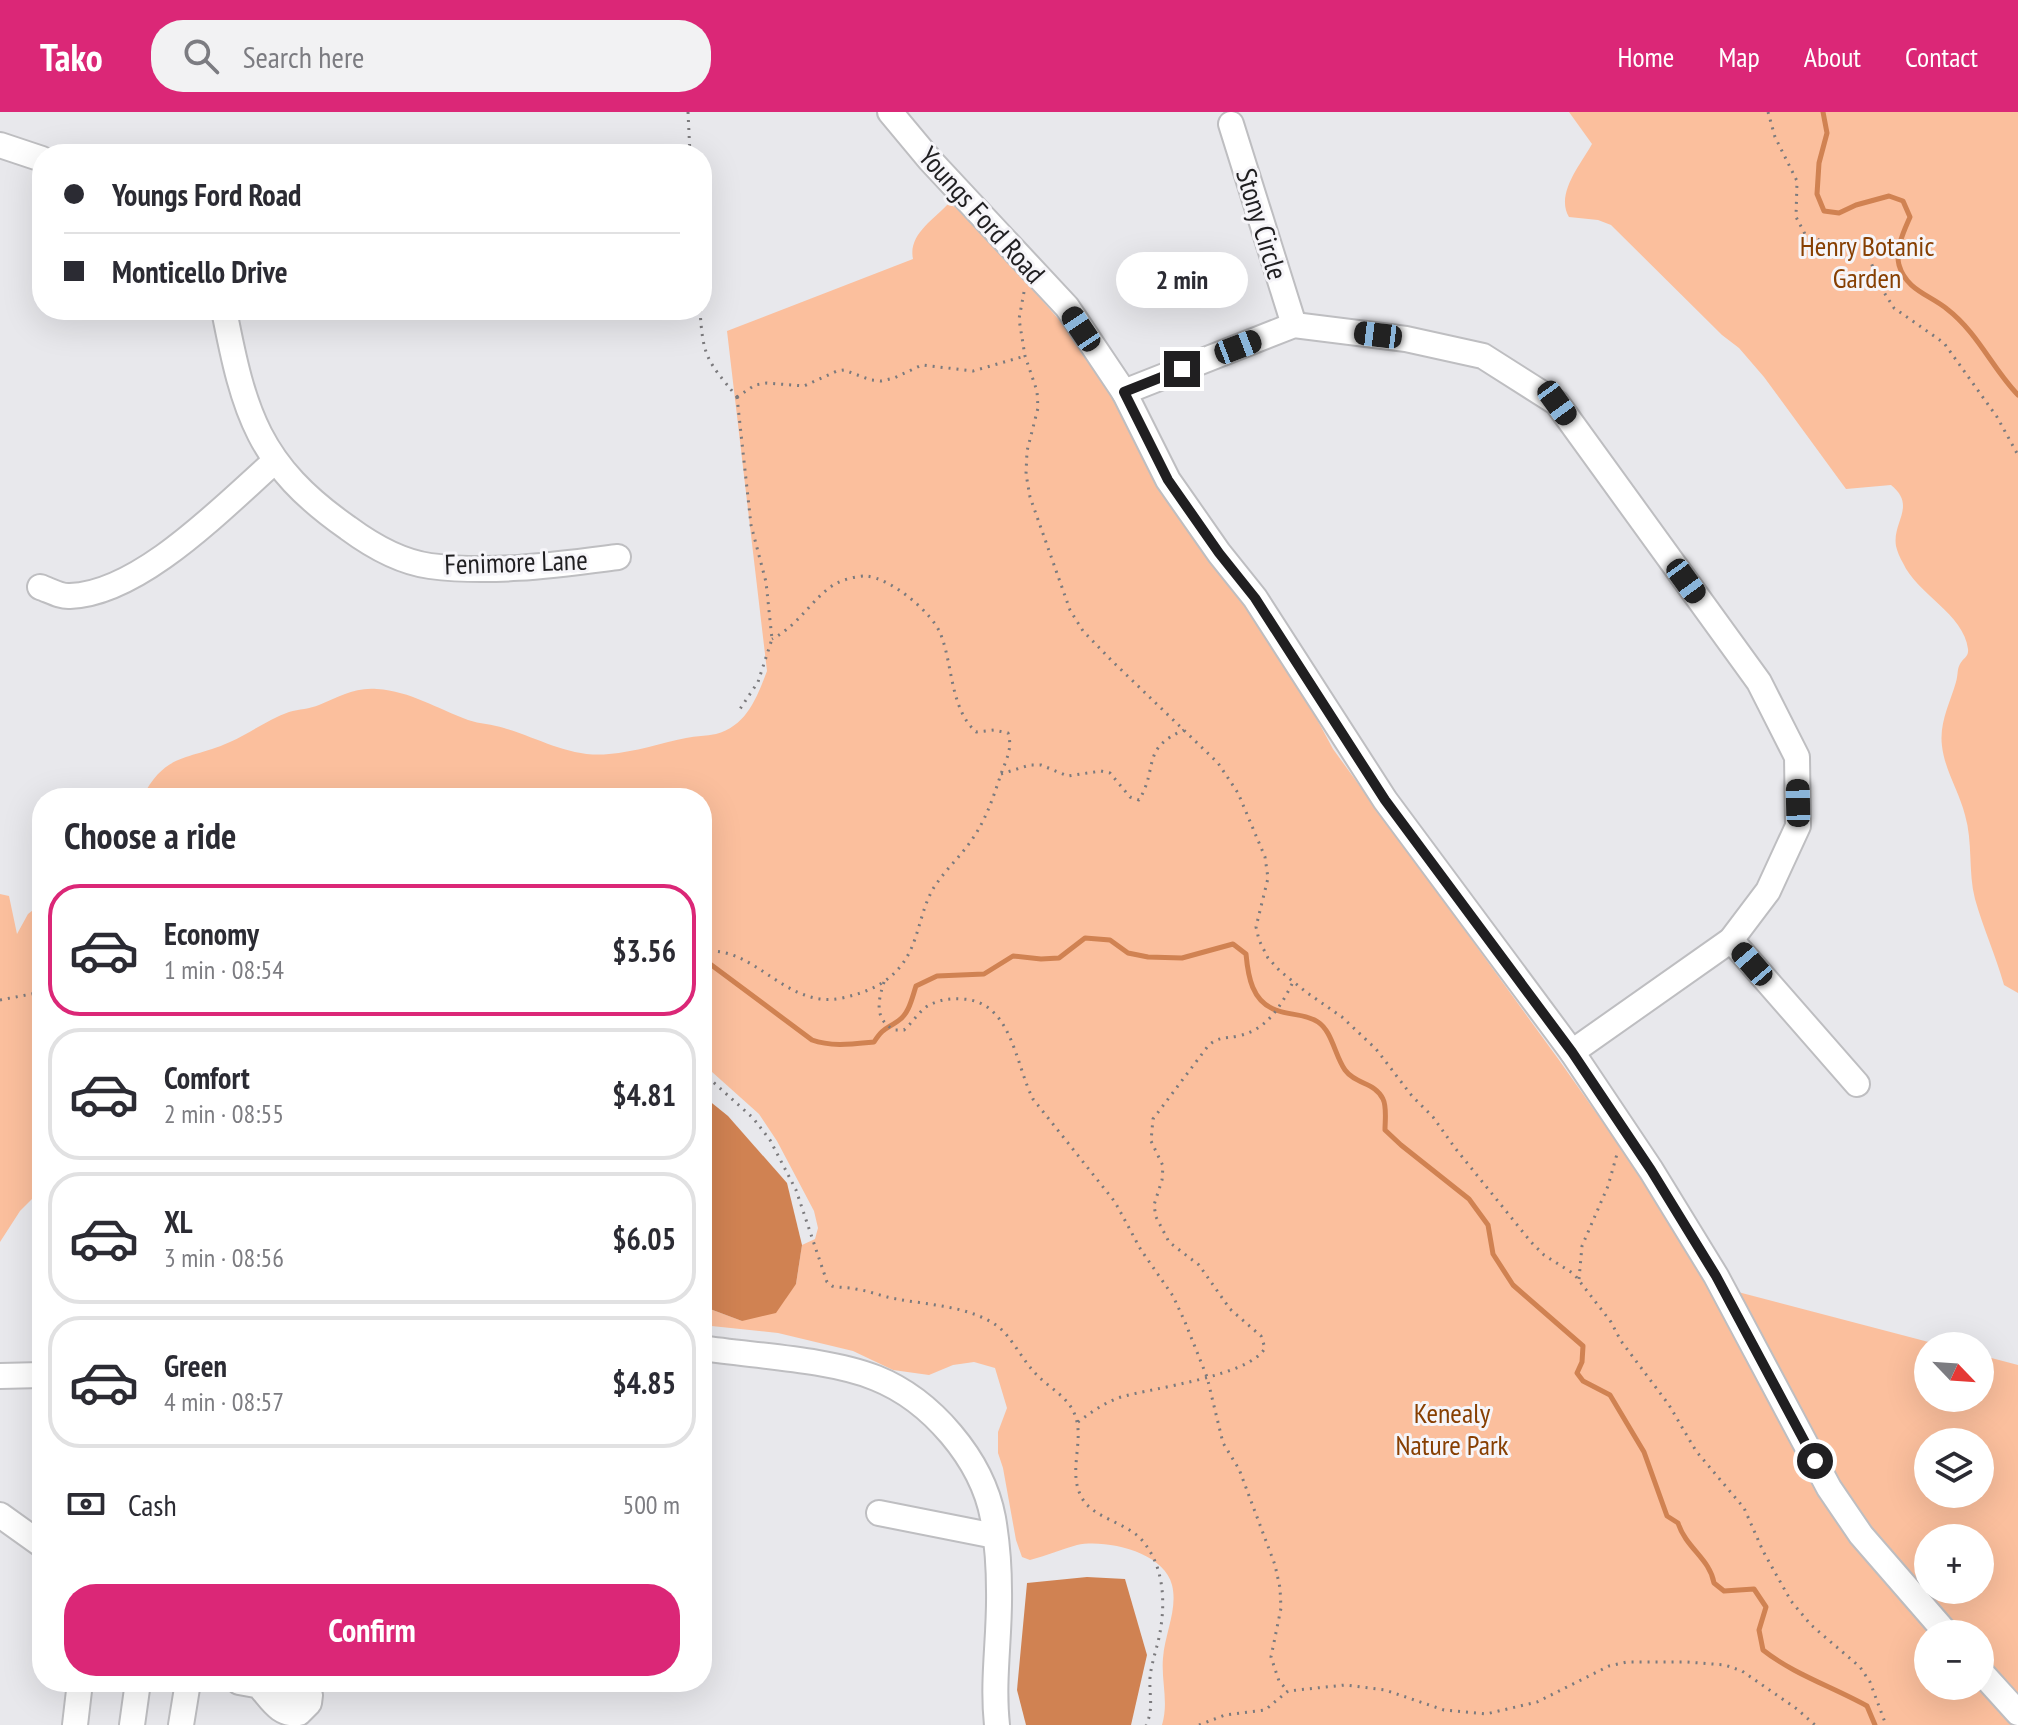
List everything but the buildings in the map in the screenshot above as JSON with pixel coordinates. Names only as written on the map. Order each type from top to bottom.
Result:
[{"type":"street","name":"Youngs Ford Road","points":[[890,112],[1067,307],[1124,392],[1168,480],[1255,598],[1385,800],[1572,1052],[1630,1140],[1716,1276],[1829,1488],[1861,1535],[1935,1620]]},
{"type":"street","name":"Stony Circle","points":[[1231,124],[1294,325]]},
{"type":"street","points":[[0,145],[32,156]]},
{"type":"street","name":"Fenimore Lane","points":[[226,320],[239,385],[255,427],[275,461],[315,505],[372,545],[426,565],[484,570],[618,557]]},
{"type":"street","points":[[1124,392],[1294,325],[1406,339],[1483,356],[1557,403],[1759,682],[1797,757],[1798,826],[1768,891],[1731,940],[1572,1052]]},
{"type":"street","points":[[40,587],[68,597],[114,586],[173,550],[275,461]]},
{"type":"street","points":[[1731,940],[1857,1084]]},
{"type":"street","points":[[712,1349],[839,1367],[876,1377],[908,1394],[937,1416],[959,1444],[980,1481],[993,1516],[1000,1592],[994,1671],[997,1725]]},
{"type":"street","points":[[0,1376],[32,1375]]},
{"type":"street","points":[[879,1513],[995,1536]]},
{"type":"street","points":[[0,1515],[32,1538]]},
{"type":"street","points":[[1994,1686],[2018,1713]]},
{"type":"street","points":[[75,1725],[79,1692]]},
{"type":"street","points":[[132,1725],[137,1692]]},
{"type":"street","points":[[181,1725],[186,1692]]},
{"type":"path","points":[[688,112],[690,144]]},
{"type":"path","points":[[1768,112],[1775,137],[1797,181],[1796,217],[1805,234],[1824,242],[1847,243],[1869,257],[1880,286],[1894,308],[1944,343],[1997,417],[2018,455]]},
{"type":"path","points":[[1031,268],[1019,319],[1025,356],[1037,391],[1038,408],[1027,451],[1026,474],[1030,497],[1070,610],[1093,641],[1218,763],[1238,793],[1265,857],[1268,878],[1256,927],[1268,958],[1293,982],[1360,1032],[1433,1117],[1531,1242],[1544,1255],[1574,1274],[1662,1394],[1696,1451],[1744,1508],[1763,1551],[1791,1601],[1811,1625],[1860,1667],[1870,1682],[1886,1725]]},
{"type":"path","points":[[701,320],[702,346],[709,363],[737,397],[751,525],[766,582],[772,639],[758,682],[740,709]]},
{"type":"path","points":[[737,397],[755,385],[804,386],[844,370],[881,381],[922,365],[973,371],[1025,356]]},
{"type":"path","points":[[712,950],[726,953],[755,967],[791,991],[812,999],[846,997],[884,982],[906,957],[935,886],[980,826],[1010,749],[1008,733],[1003,730],[976,732],[971,728],[957,697],[941,632],[913,601],[895,588],[868,576],[836,583],[798,622],[772,639]]},
{"type":"path","points":[[1001,774],[1030,765],[1041,765],[1068,776],[1101,771],[1110,773],[1130,797],[1139,800],[1156,749],[1164,740],[1184,730]]},
{"type":"path","points":[[884,982],[878,1007],[885,1024],[894,1030],[904,1030],[925,1008],[947,998],[973,999],[1002,1022],[1012,1040],[1024,1081],[1033,1099],[1126,1219],[1141,1250],[1173,1296],[1207,1377],[1223,1443],[1239,1469],[1275,1565],[1281,1608],[1271,1657],[1279,1681],[1288,1691]]},
{"type":"path","points":[[1078,1422],[1121,1397],[1207,1377],[1253,1361],[1261,1354],[1264,1342],[1254,1327],[1230,1309],[1199,1265],[1169,1242],[1161,1230],[1154,1205],[1163,1166],[1151,1141],[1153,1119],[1208,1046],[1217,1037],[1238,1036],[1265,1024],[1280,1007],[1293,982]]},
{"type":"path","points":[[0,1000],[32,994]]},
{"type":"path","points":[[712,1081],[753,1118],[770,1140],[796,1190],[827,1282],[832,1286],[937,1305],[998,1325],[1024,1362],[1068,1401],[1078,1422],[1077,1486],[1082,1498],[1087,1505],[1129,1528],[1140,1538],[1151,1552],[1160,1579],[1163,1606],[1150,1678],[1151,1710],[1146,1725]]},
{"type":"path","points":[[1579,1281],[1587,1229],[1599,1209],[1615,1157],[1630,1140]]},
{"type":"path","points":[[1199,1725],[1225,1715],[1265,1710],[1288,1691],[1345,1685],[1385,1690],[1444,1710],[1486,1714],[1537,1702],[1609,1666],[1627,1662],[1710,1663],[1742,1671],[1815,1725]]},
{"type":"green space","name":"Henry Botanic Garden","points":[[1569,112],[2018,112],[2018,993],[2004,985],[1978,910],[1967,825],[1942,746],[1942,729],[1959,666],[1967,656],[1965,636],[1949,614],[1909,574],[1900,557],[1896,546],[1903,507],[1899,493],[1891,485],[1846,489],[1739,348],[1722,335],[1611,225],[1598,220],[1569,217],[1565,199],[1567,189],[1592,144]]},
{"type":"green space","name":"Kenealy Nature Park","points":[[948,204],[964,211],[1075,338],[1291,671],[1333,749],[1647,1185],[1725,1319],[1738,1292],[1914,1338],[1914,1412],[1994,1412],[1994,1359],[2018,1365],[2018,1725],[1162,1725],[1165,1708],[1163,1658],[1173,1603],[1172,1585],[1167,1574],[1146,1556],[1103,1544],[1077,1545],[1030,1560],[1022,1557],[998,1453],[998,1432],[1007,1408],[995,1368],[974,1362],[953,1365],[929,1375],[893,1370],[853,1351],[778,1333],[712,1326],[712,1310],[742,1321],[796,1284],[802,1245],[815,1239],[818,1228],[814,1211],[759,1114],[712,1072],[712,788],[148,788],[160,772],[179,760],[230,742],[289,712],[361,690],[401,693],[468,720],[504,728],[581,753],[628,751],[716,734],[736,724],[749,709],[767,671],[727,331],[913,259],[912,250],[918,235]]},
{"type":"green space","points":[[0,894],[9,896],[17,934],[32,911],[32,1199],[20,1211],[0,1242]]},
{"type":"shaded area","points":[[712,1103],[728,1116],[787,1183],[802,1245],[796,1284],[776,1313],[742,1321],[712,1310]]},
{"type":"shaded area","points":[[1087,1577],[1125,1579],[1147,1655],[1131,1725],[1026,1725],[1017,1690],[1027,1583]]},
{"type":"waterway","points":[[1823,112],[1827,133],[1819,163],[1817,194],[1824,211],[1839,213],[1889,196],[1903,201],[1910,217],[1898,253],[1902,273],[1913,286],[1958,318],[2018,395]]},
{"type":"waterway","points":[[712,965],[812,1040],[842,1044],[874,1042],[905,1014],[916,986],[937,976],[984,974],[1013,956],[1059,958],[1085,938],[1110,940],[1128,953],[1148,957],[1182,958],[1233,944],[1246,954],[1250,979],[1261,1001],[1276,1010],[1308,1017],[1323,1026],[1349,1075],[1380,1093],[1385,1110],[1385,1130],[1469,1199],[1488,1225],[1493,1254],[1513,1285],[1583,1346],[1582,1362],[1577,1373],[1583,1381],[1610,1395],[1644,1452],[1667,1516],[1678,1523],[1686,1540],[1708,1567],[1714,1583],[1724,1591],[1754,1589],[1766,1607],[1759,1630],[1763,1650],[1800,1673],[1867,1706],[1875,1725]]},
{"type":"route","points":[[1182,369],[1124,392],[1168,480],[1255,598],[1385,800],[1572,1052],[1651,1170],[1716,1276],[1815,1461]]}]
